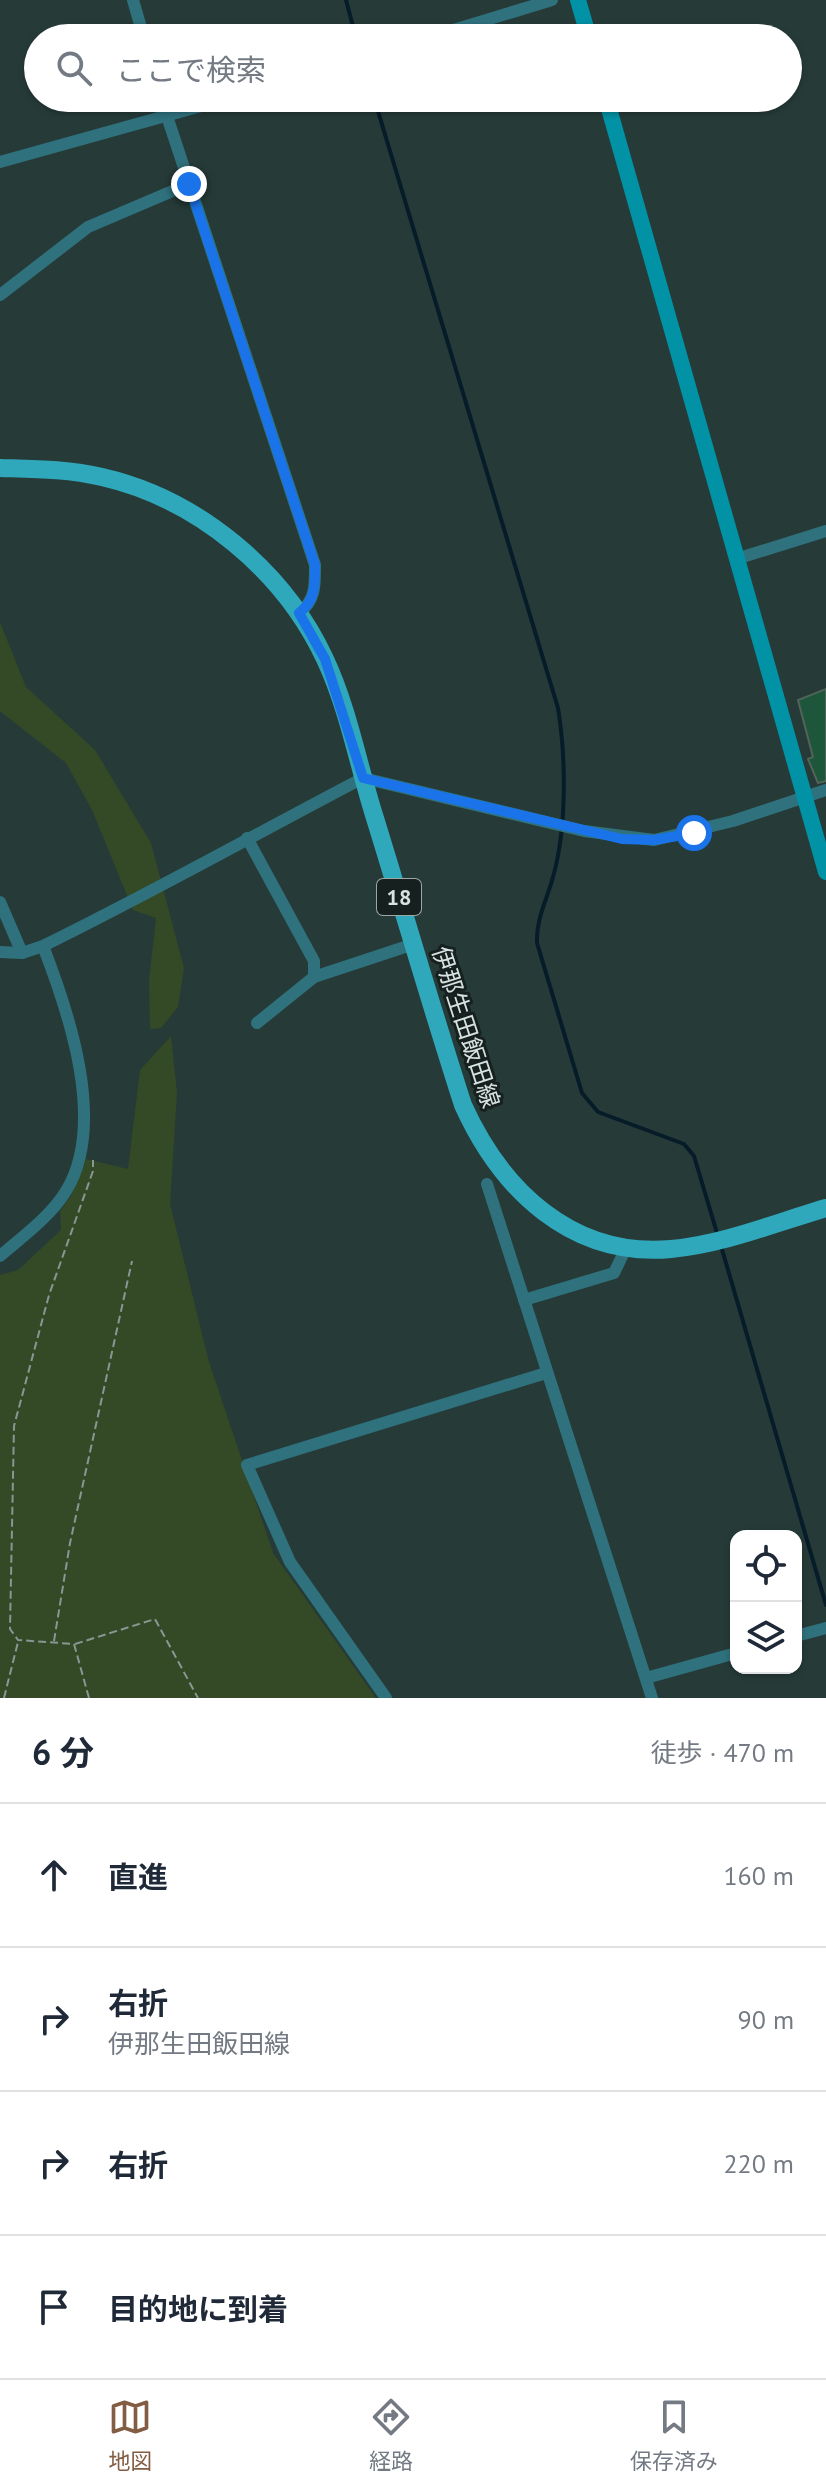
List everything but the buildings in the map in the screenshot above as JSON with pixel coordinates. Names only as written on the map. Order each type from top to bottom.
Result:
[{"type":"main road","name":"伊那生田飯田線","points":[[0,468],[79,473],[106,478],[165,500],[236,544],[299,613],[325,659],[463,1105],[492,1162],[544,1214],[581,1233],[627,1246],[668,1249],[706,1244],[826,1208]]},
{"type":"street","points":[[133,0],[140,24]]},
{"type":"street","points":[[473,24],[552,0]]},
{"type":"street","points":[[578,0],[585,24]]},
{"type":"street","points":[[165,112],[315,565],[315,589],[309,605],[299,613]]},
{"type":"street","points":[[0,162],[184,112]]},
{"type":"street","points":[[610,112],[826,872]]},
{"type":"street","points":[[0,295],[88,227],[189,184]]},
{"type":"street","points":[[736,559],[826,531]]},
{"type":"street","points":[[0,952],[22,953],[43,946],[180,879],[247,838],[363,778],[622,839],[654,840],[694,833],[826,790]]},
{"type":"street","points":[[247,838],[314,961],[314,977]]},
{"type":"street","points":[[0,902],[22,953]]},
{"type":"street","points":[[257,1023],[314,977],[414,944]]},
{"type":"street","points":[[0,1256],[66,1191],[81,1151],[84,1114],[72,1030],[43,946]]},
{"type":"street","points":[[487,1184],[652,1698]]},
{"type":"street","points":[[524,1300],[614,1273],[627,1246]]},
{"type":"street","points":[[386,1698],[290,1562],[247,1465],[546,1373]]},
{"type":"street","points":[[802,1634],[826,1628]]},
{"type":"street","points":[[646,1678],[730,1655]]},
{"type":"path","points":[[93,1159],[93,1171],[49,1295],[14,1426],[10,1629],[18,1640],[74,1644],[155,1619],[198,1698]]},
{"type":"path","points":[[54,1643],[70,1543],[132,1261]]},
{"type":"path","points":[[4,1698],[18,1640]]},
{"type":"path","points":[[74,1644],[89,1698]]},
{"type":"green space","points":[[0,622],[26,687],[95,750],[151,843],[184,968],[178,1007],[161,1028],[150,1029],[149,980],[156,918],[133,910],[92,810],[66,763],[0,711]]},
{"type":"green space","points":[[171,1036],[177,1093],[170,1204],[209,1362],[273,1553],[376,1698],[0,1698],[0,1275],[18,1270],[61,1230],[60,1211],[71,1196],[86,1159],[128,1169],[140,1070]]},
{"type":"waterway","points":[[346,0],[352,24]]},
{"type":"waterway","points":[[378,112],[558,708],[563,748],[563,815],[558,858],[540,917],[537,943],[582,1093],[598,1112],[684,1144],[694,1156],[717,1233]]},
{"type":"waterway","points":[[721,1246],[826,1605]]},
{"type":"route","points":[[189,184],[310,545],[315,565],[315,589],[309,605],[299,613],[325,659],[349,726],[363,778],[622,839],[654,840],[694,833]]}]
